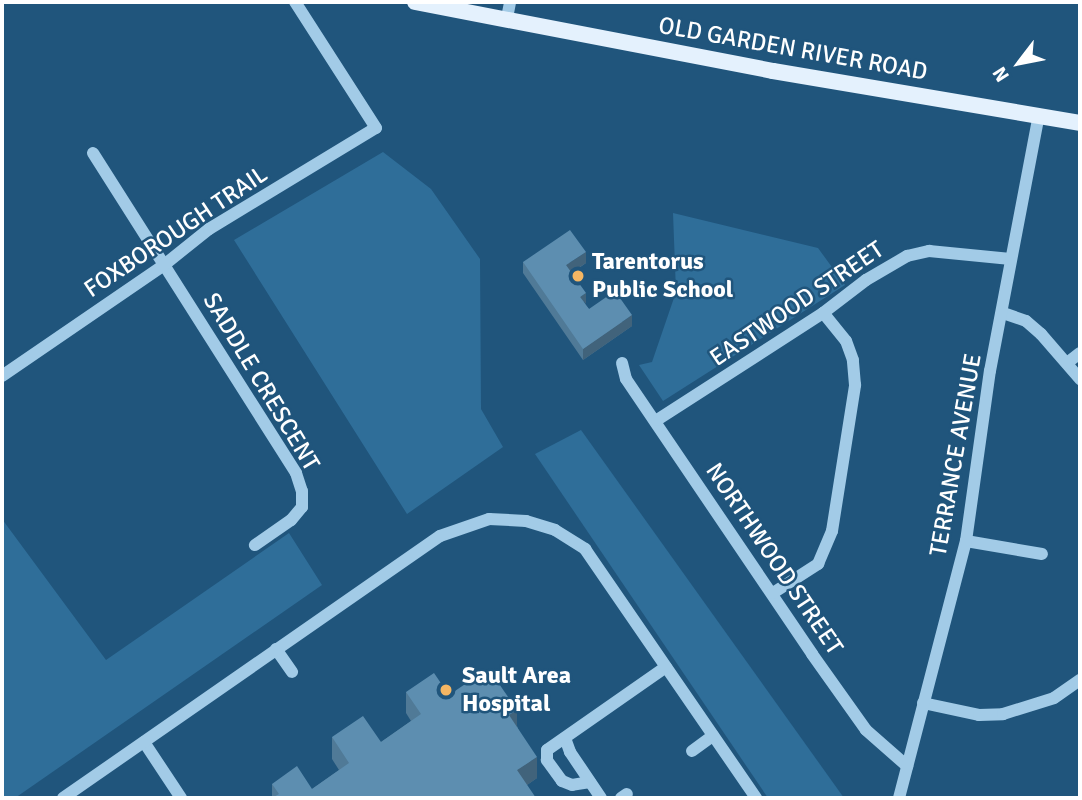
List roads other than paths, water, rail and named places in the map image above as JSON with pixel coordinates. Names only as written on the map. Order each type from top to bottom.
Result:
[{"type":"main road","name":"OLD GARDEN RIVER ROAD","points":[[415,2],[509,10],[774,71],[1080,123]]},
{"type":"street","name":"FOXBOROUGH TRAIL","points":[[2,376],[164,265],[209,229],[376,128],[295,2]]},
{"type":"street","name":"TERRANCE AVENUE","points":[[899,798],[966,541],[990,371],[1039,115]]},
{"type":"street","name":"SADDLE CRESCENT","points":[[93,153],[287,456],[302,491],[302,507],[291,520],[255,545]]},
{"type":"street","name":"EASTWOOD STREET","points":[[657,420],[823,313],[866,279],[907,256],[929,251],[1011,258]]},
{"type":"street","points":[[773,593],[818,564],[832,531],[855,385],[853,360],[846,341],[823,313]]},
{"type":"street","points":[[1003,313],[1026,321],[1080,379]]},
{"type":"street","points":[[1067,363],[1080,354]]},
{"type":"street","name":"NORTHWOOD STREET","points":[[622,363],[626,379],[657,420],[699,487],[866,730],[906,766]]},
{"type":"street","points":[[62,798],[440,536],[489,519],[526,521],[555,530],[585,549],[756,798]]},
{"type":"street","points":[[966,541],[1042,554]]},
{"type":"street","points":[[276,649],[292,672]]},
{"type":"street","points":[[590,782],[572,785],[562,781],[547,760],[547,750],[666,667]]},
{"type":"street","points":[[923,703],[979,715],[1003,714],[1054,698],[1080,680]]},
{"type":"street","points":[[692,751],[713,736]]},
{"type":"street","points":[[565,738],[570,752],[601,798]]},
{"type":"street","points":[[144,742],[181,798]]},
{"type":"place","name":"Tarentorus Public School","points":[[578,276]]},
{"type":"place","name":"Sault Area Hospital","points":[[446,690]]}]
